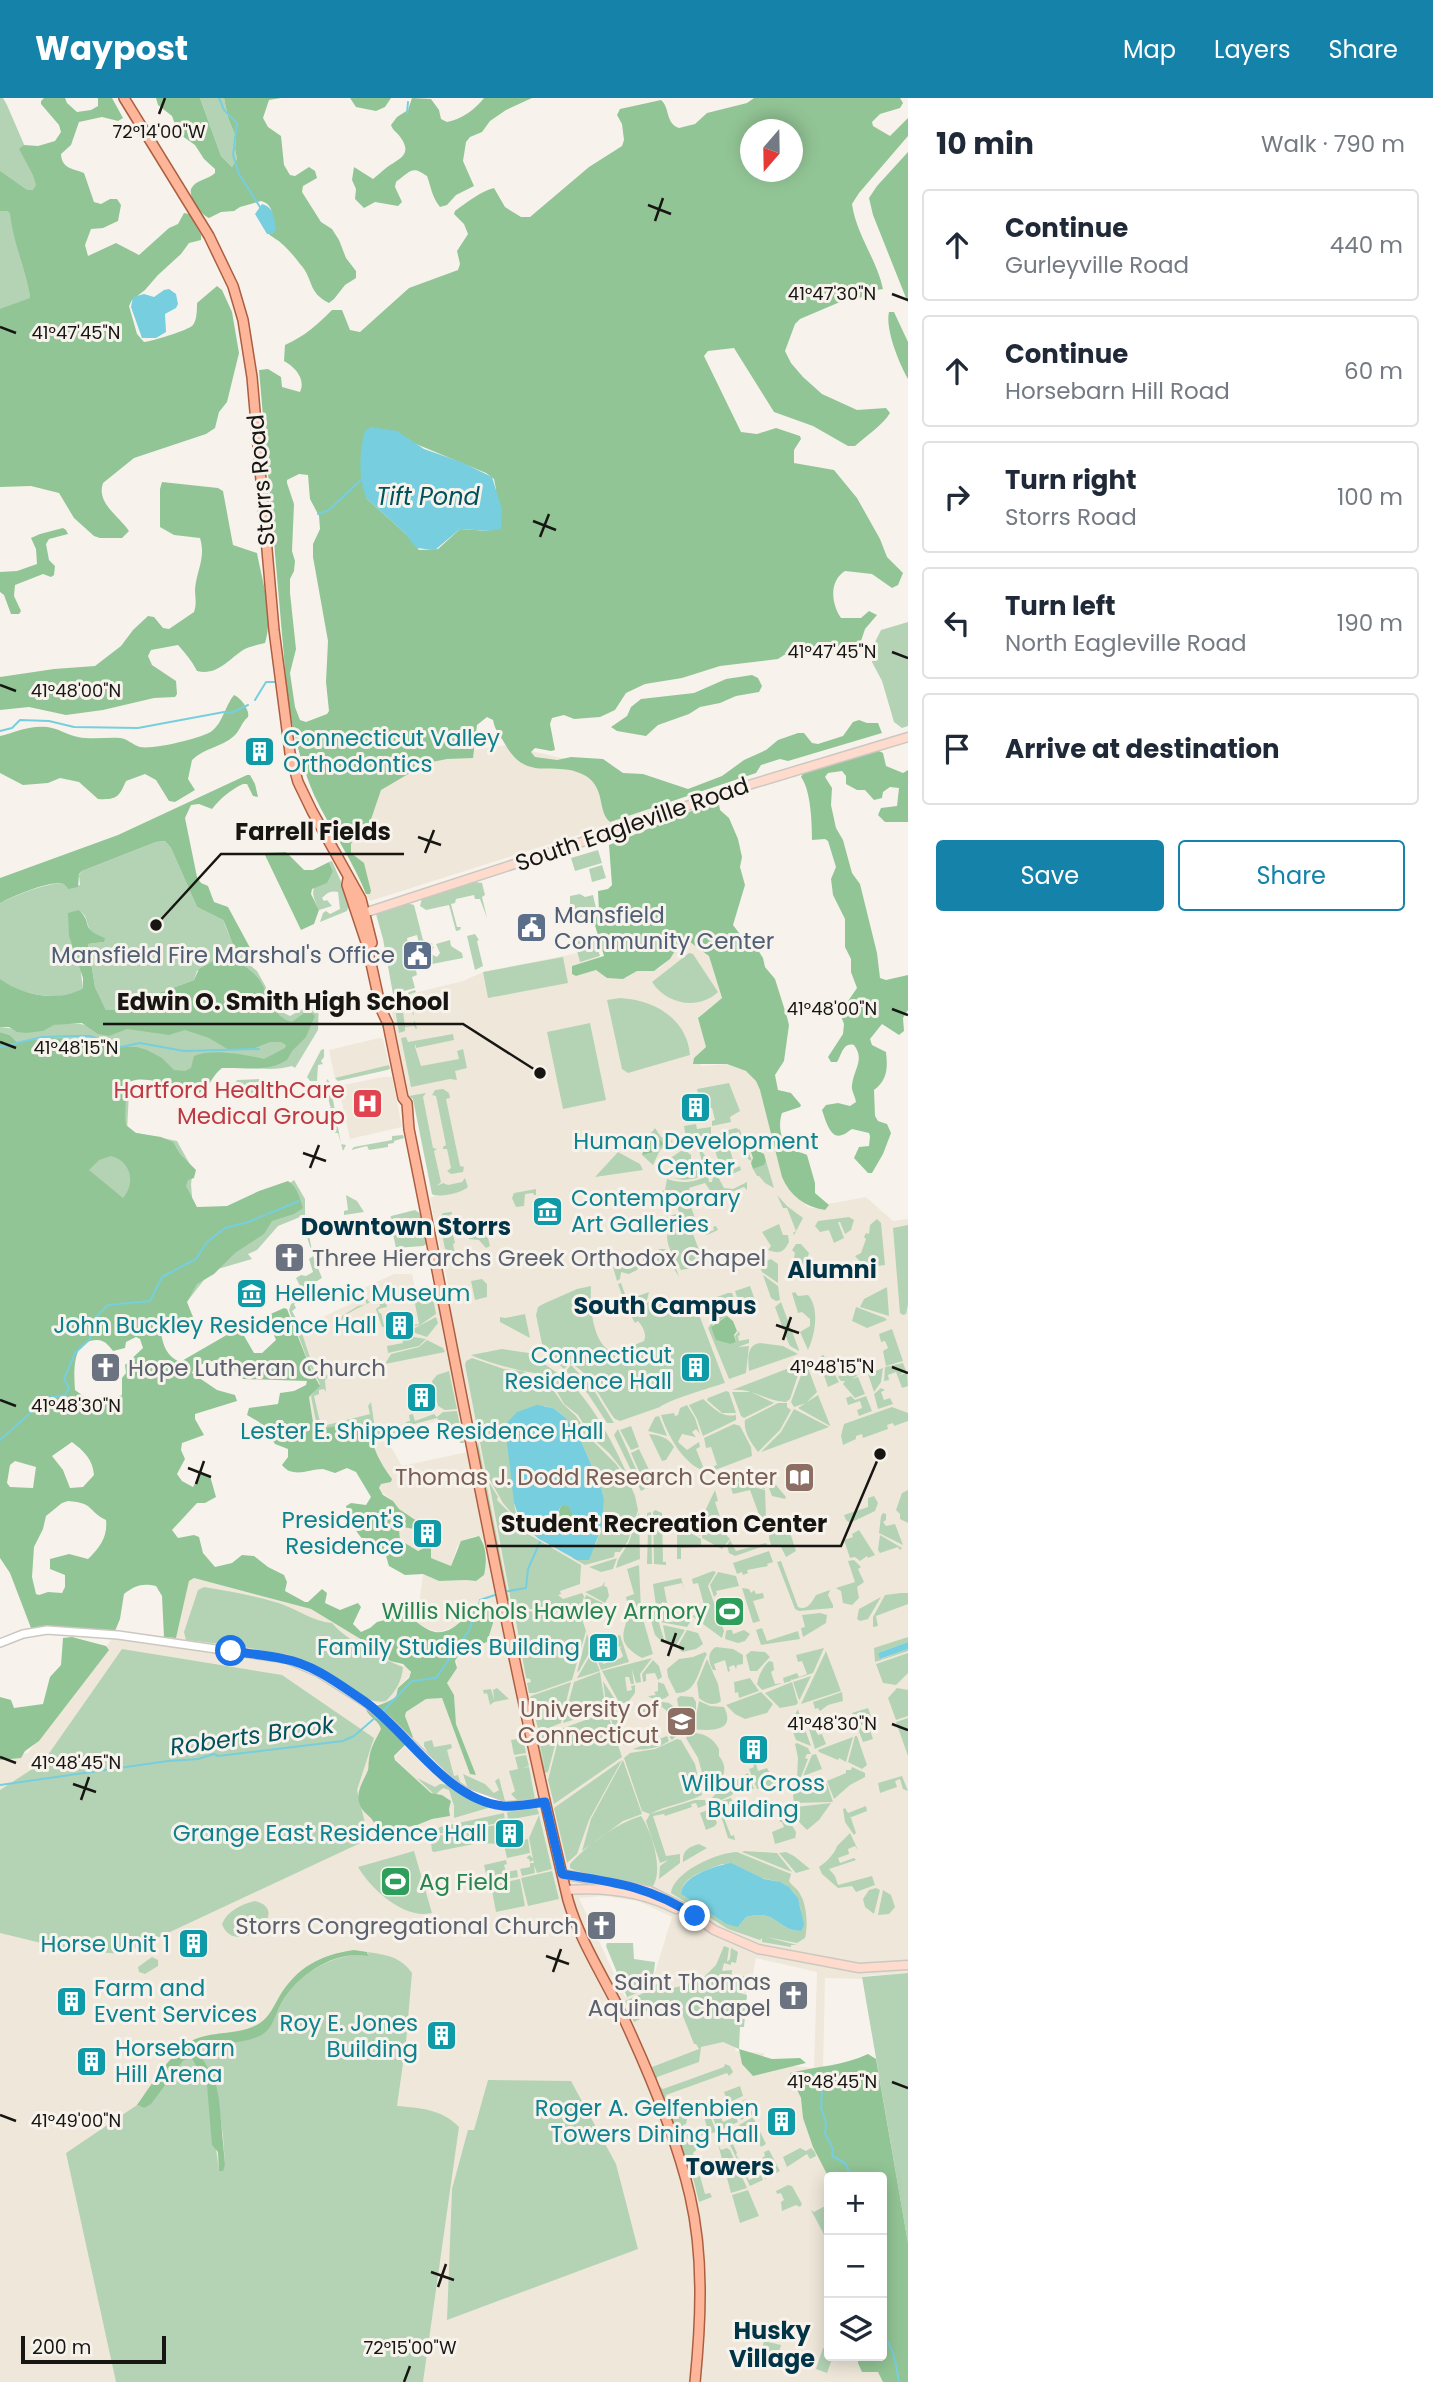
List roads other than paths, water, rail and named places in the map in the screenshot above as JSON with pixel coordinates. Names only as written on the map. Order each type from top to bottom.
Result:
[{"type":"main road","name":"Storrs Road","points":[[124,98],[209,236],[229,275],[240,308],[252,377],[274,630],[290,753],[302,792],[348,879],[358,892],[381,1009],[385,1014],[403,1098],[522,1698],[566,1890],[579,1929],[611,1990],[642,2059],[685,2177],[695,2220],[700,2286],[695,2382]]},
{"type":"main road","name":"South Eagleville Road","points":[[361,914],[742,787],[908,737]]},
{"type":"main road","points":[[562,1874],[650,1891],[682,1907],[709,1927]]},
{"type":"main road","points":[[566,1890],[602,1889],[629,1892],[656,1900],[741,1943],[803,1959],[859,1968],[908,1965]]},
{"type":"street","points":[[0,1643],[23,1634],[57,1631],[136,1638],[286,1659],[319,1673],[366,1703],[465,1792],[505,1806],[545,1802]]},
{"type":"water","points":[[262,204],[273,214],[276,229],[273,234],[267,234],[255,214]]},
{"type":"water","points":[[169,289],[176,294],[178,304],[165,314],[166,332],[156,338],[142,338],[131,307],[133,297],[144,294],[154,297]]},
{"type":"water","name":"Tift Pond","points":[[371,427],[397,431],[424,449],[492,477],[502,509],[501,529],[460,529],[435,550],[416,548],[405,533],[367,499],[364,491],[360,465],[365,431]]},
{"type":"water","points":[[537,1405],[553,1408],[566,1418],[581,1441],[604,1499],[603,1524],[589,1560],[577,1560],[539,1539],[522,1525],[514,1503],[505,1425],[517,1412]],"holes":[[[561,1506],[569,1506],[574,1520],[567,1531],[559,1522],[558,1512]]]},
{"type":"water","points":[[908,1642],[908,1649],[880,1659],[878,1653]]},
{"type":"water","points":[[731,1863],[764,1879],[789,1887],[798,1898],[804,1925],[801,1931],[787,1928],[764,1915],[746,1917],[738,1927],[726,1924],[681,1894],[693,1877],[708,1869]]},
{"type":"waterway","points":[[219,98],[224,110],[237,123],[233,155],[239,174],[260,207]]},
{"type":"waterway","points":[[407,113],[408,102]]},
{"type":"waterway","points":[[318,514],[329,510],[363,478]]},
{"type":"waterway","points":[[255,700],[266,682],[275,682]]},
{"type":"waterway","points":[[0,731],[12,728],[20,720],[49,721],[74,727],[138,728],[224,712],[231,713],[248,705]]},
{"type":"waterway","points":[[0,1047],[42,1037],[90,1036],[121,1047],[140,1043],[184,1051],[259,1049]]},
{"type":"waterway","points":[[0,1440],[47,1398],[65,1395],[69,1388],[64,1379],[75,1353],[90,1339],[92,1321],[108,1305],[150,1301],[162,1277],[196,1259],[207,1242],[225,1228],[248,1222],[299,1201]]},
{"type":"waterway","points":[[503,1592],[526,1588],[528,1569],[540,1542]]},
{"type":"waterway","points":[[383,1711],[412,1681],[436,1678],[470,1629],[472,1621],[477,1618],[480,1600],[498,1594]]},
{"type":"waterway","name":"Roberts Brook","points":[[0,1785],[198,1759],[214,1754],[218,1756],[343,1741],[354,1736],[376,1717]]},
{"type":"waterway","points":[[814,2075],[822,2092],[821,2108],[826,2123],[825,2133],[833,2149],[832,2156],[845,2163],[849,2172]]},
{"type":"waterway","points":[[887,2341],[892,2350],[899,2382]]},
{"type":"place","name":"Connecticut Valley Orthodontics","points":[[260,751]]},
{"type":"place","name":"Farrell Fields","points":[[156,925]]},
{"type":"place","name":"Mansfield Community Center","points":[[531,928]]},
{"type":"place","name":"Mansfield Fire Marshal's Office","points":[[418,955]]},
{"type":"place","name":"Edwin O. Smith High School","points":[[540,1073]]},
{"type":"place","name":"Hartford HealthCare Medical Group","points":[[368,1103]]},
{"type":"place","name":"Human Development Center","points":[[696,1107]]},
{"type":"place","name":"Contemporary Art Galleries","points":[[548,1211]]},
{"type":"place","name":"Three Hierarchs Greek Orthodox Chapel","points":[[289,1258]]},
{"type":"place","name":"Hellenic Museum","points":[[252,1293]]},
{"type":"place","name":"John Buckley Residence Hall","points":[[400,1325]]},
{"type":"place","name":"Hope Lutheran Church","points":[[105,1368]]},
{"type":"place","name":"Connecticut Residence Hall","points":[[695,1368]]},
{"type":"place","name":"Lester E. Shippee Residence Hall","points":[[422,1397]]},
{"type":"place","name":"Student Recreation Center","points":[[880,1454]]},
{"type":"place","name":"Thomas J. Dodd Research Center","points":[[800,1477]]},
{"type":"place","name":"President's Residence","points":[[427,1533]]},
{"type":"place","name":"Willis Nichols Hawley Armory","points":[[730,1611]]},
{"type":"place","name":"Family Studies Building","points":[[603,1647]]},
{"type":"place","name":"University of Connecticut","points":[[682,1722]]},
{"type":"place","name":"Wilbur Cross Building","points":[[753,1749]]},
{"type":"place","name":"Grange East Residence Hall","points":[[510,1833]]},
{"type":"place","name":"Ag Field","points":[[396,1882]]},
{"type":"place","name":"Storrs Congregational Church","points":[[602,1926]]},
{"type":"place","name":"Horse Unit 1","points":[[193,1944]]},
{"type":"place","name":"Saint Thomas Aquinas Chapel","points":[[794,1995]]},
{"type":"place","name":"Farm and Event Services","points":[[71,2001]]},
{"type":"place","name":"Roy E. Jones Building","points":[[441,2036]]},
{"type":"place","name":"Horsebarn Hill Arena","points":[[92,2061]]},
{"type":"place","name":"Roger A. Gelfenbien Towers Dining Hall","points":[[782,2121]]},
{"type":"district","name":"Downtown Storrs","points":[[406,1227]]},
{"type":"district","name":"Alumni","points":[[832,1270]]},
{"type":"district","name":"South Campus","points":[[665,1306]]},
{"type":"district","name":"Towers","points":[[730,2167]]},
{"type":"district","name":"Husky Village","points":[[772,2345]]}]
